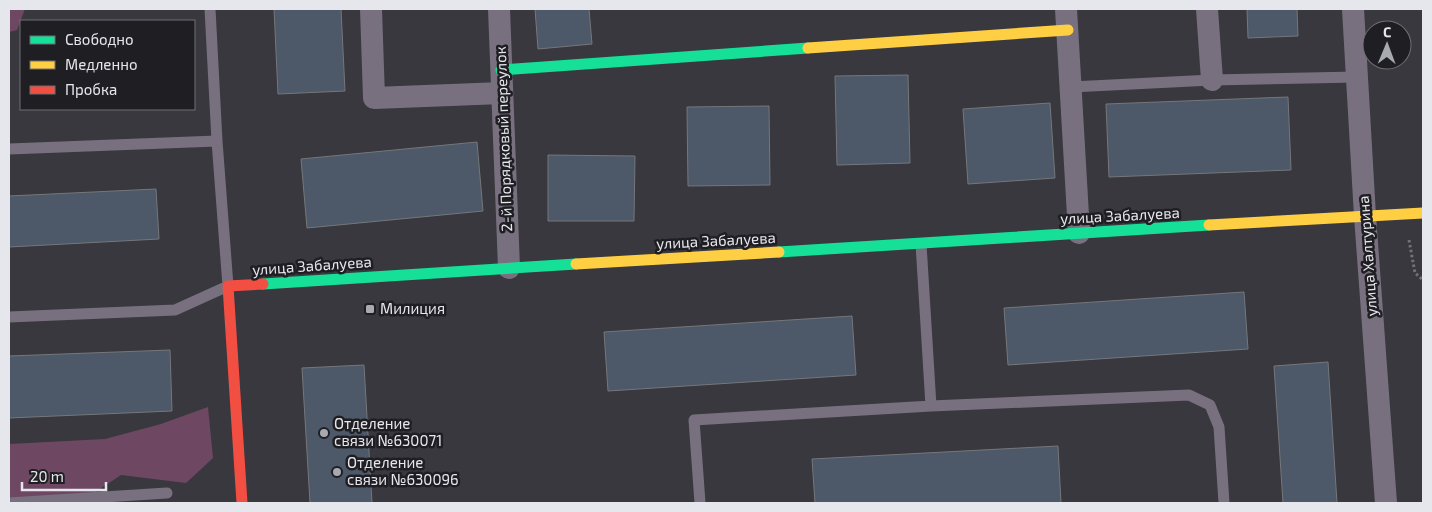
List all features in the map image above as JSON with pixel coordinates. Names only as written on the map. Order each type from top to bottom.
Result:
[{"type":"street","points":[[370,9],[374,98],[502,93]]},
{"type":"street","name":"2-й Порядковый переулок","points":[[499,9],[509,268]]},
{"type":"street","points":[[1207,9],[1212,80]]},
{"type":"street","name":"улица Халтурина","points":[[1353,9],[1365,216],[1386,503]]},
{"type":"street","points":[[501,70],[1067,20],[1079,233]]},
{"type":"street","name":"улица Забалуева","points":[[228,286],[1423,213]]},
{"type":"street","points":[[228,286],[242,503]]},
{"type":"lane","points":[[9,317],[175,310],[228,286],[217,141],[210,9]]},
{"type":"lane","points":[[1071,87],[1212,80],[1357,77]]},
{"type":"lane","points":[[9,148],[217,141]]},
{"type":"lane","points":[[921,244],[931,406]]},
{"type":"lane","points":[[700,503],[694,420],[931,406],[1189,395],[1210,405],[1219,427],[1224,503]]},
{"type":"lane","points":[[9,503],[167,493]]},
{"type":"path","points":[[1404,214],[1415,273],[1423,280]]},
{"type":"shaded area","points":[[9,9],[25,9],[17,30],[9,32]]},
{"type":"shaded area","points":[[208,407],[213,458],[186,483],[121,475],[79,503],[9,503],[9,444],[105,439],[161,424]]},
{"type":"building","points":[[274,9],[341,9],[345,91],[278,94]]},
{"type":"building","points":[[535,9],[589,9],[592,44],[538,49]]},
{"type":"building","points":[[1247,9],[1297,9],[1298,36],[1248,38]]},
{"type":"building","points":[[908,75],[910,163],[837,165],[835,76]]},
{"type":"building","points":[[1288,97],[1291,170],[1109,177],[1106,104]]},
{"type":"building","points":[[1050,103],[1055,178],[968,184],[963,109]]},
{"type":"building","points":[[769,106],[770,185],[688,186],[687,107]]},
{"type":"building","points":[[477,142],[483,211],[307,228],[301,159]]},
{"type":"building","points":[[548,155],[635,156],[634,221],[548,221]]},
{"type":"building","points":[[156,189],[159,239],[9,247],[9,196]]},
{"type":"building","points":[[1244,292],[1248,349],[1008,365],[1004,308]]},
{"type":"building","points":[[852,316],[856,375],[608,391],[604,332]]},
{"type":"building","points":[[170,350],[172,411],[9,418],[9,356]]},
{"type":"building","points":[[1328,362],[1337,503],[1283,503],[1274,366]]},
{"type":"building","points":[[364,365],[372,503],[310,503],[302,368]]},
{"type":"building","points":[[1058,446],[1061,503],[815,503],[812,459]]},
{"type":"traffic: fast","points":[[501,70],[808,48]]},
{"type":"traffic: fast","points":[[779,252],[1209,225]]},
{"type":"traffic: fast","points":[[263,284],[576,264]]},
{"type":"traffic: slow","points":[[808,48],[1068,30]]},
{"type":"traffic: slow","points":[[1209,225],[1423,213]]},
{"type":"traffic: slow","points":[[576,264],[779,252]]},
{"type":"traffic: jam","points":[[242,503],[228,286],[263,284]]},
{"type":"place","name":"Милиция","points":[[370,309]]},
{"type":"place","name":"Отделение связи №630071","points":[[324,433]]},
{"type":"place","name":"Отделение связи №630096","points":[[337,472]]}]
